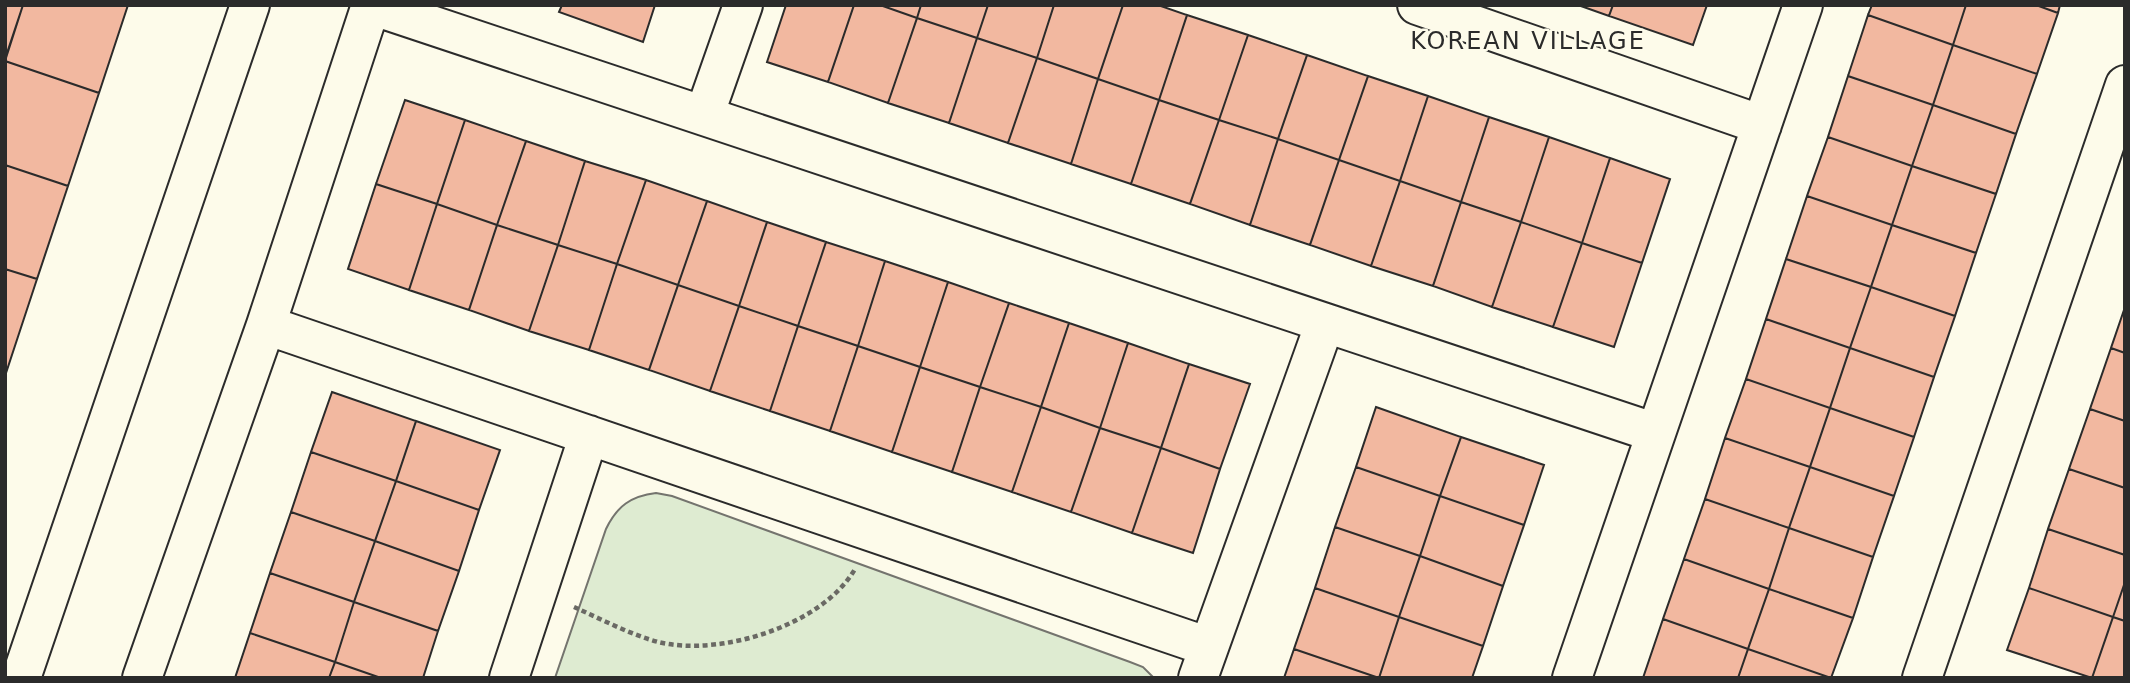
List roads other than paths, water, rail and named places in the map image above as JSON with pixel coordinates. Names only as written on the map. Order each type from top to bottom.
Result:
[{"type":"street","points":[[21,678],[250,5]]},
{"type":"street","points":[[142,678],[266,325],[372,5],[1656,433]]},
{"type":"street","points":[[704,116],[743,5]]},
{"type":"street","points":[[1572,678],[1803,5]]},
{"type":"street","points":[[1436,8],[1762,125]]},
{"type":"street","points":[[1922,678],[2125,85]]},
{"type":"street","points":[[266,325],[874,533],[1204,662],[1325,323]]},
{"type":"street","points":[[509,678],[589,435]]},
{"type":"district","name":"KOREAN VILLAGE","points":[[1528,41]]}]
